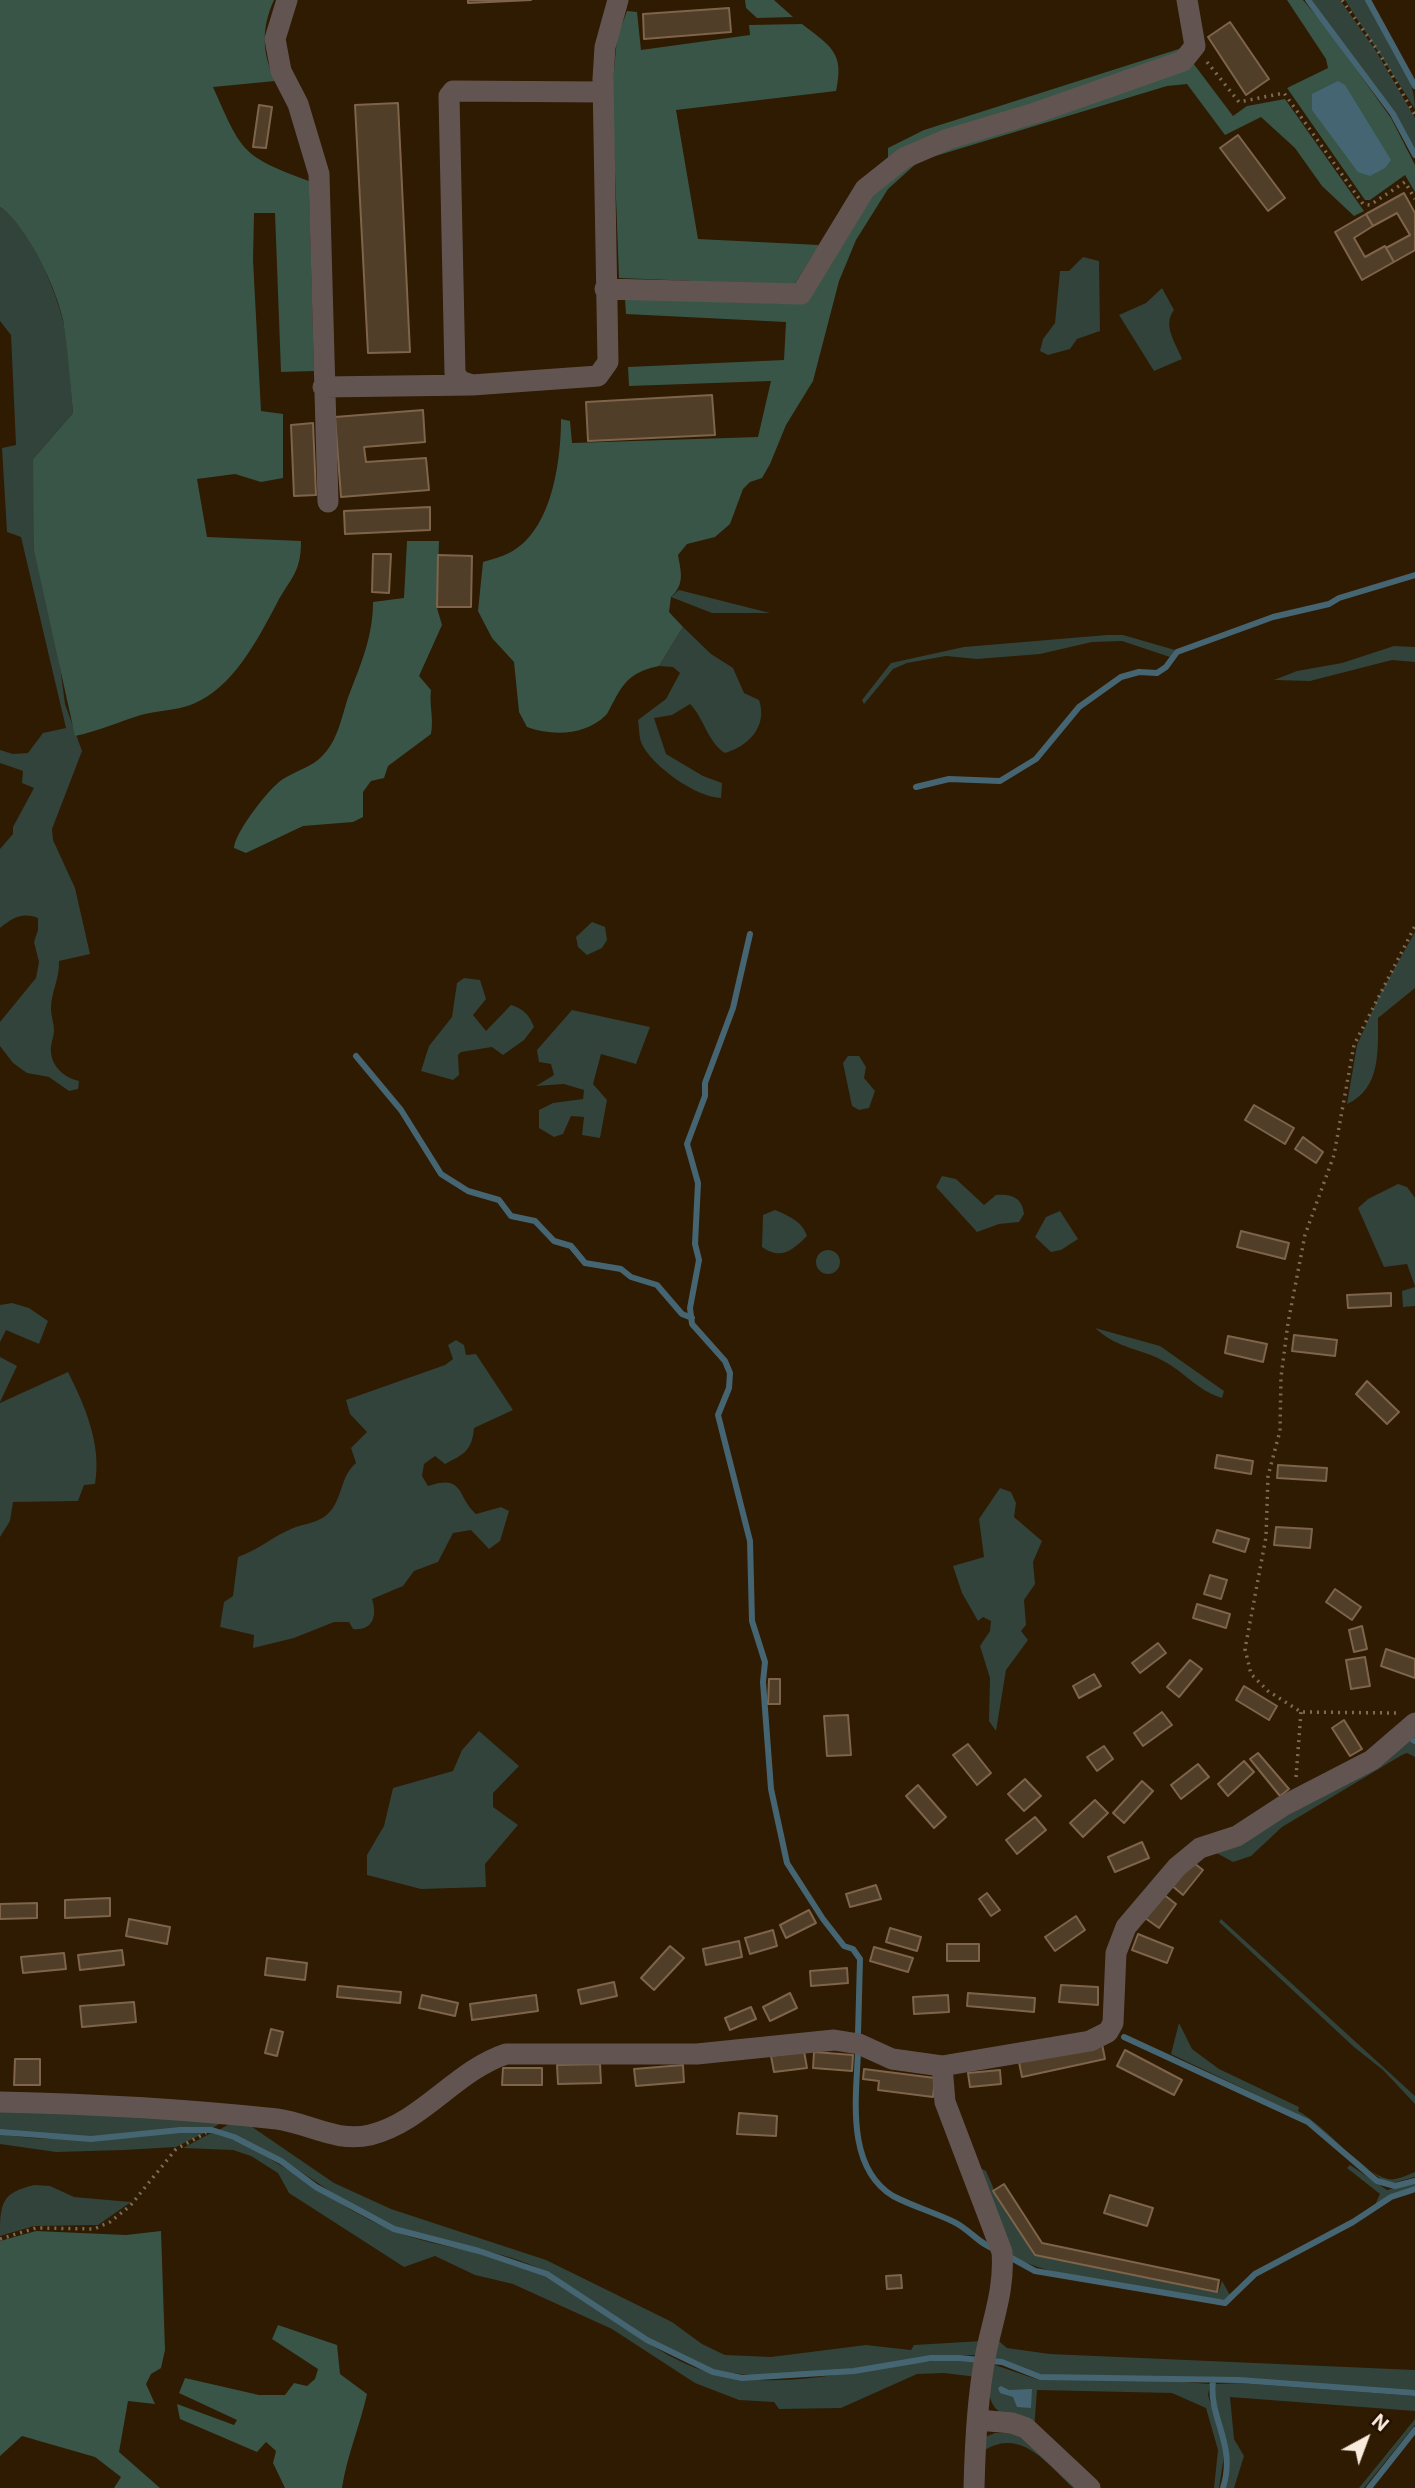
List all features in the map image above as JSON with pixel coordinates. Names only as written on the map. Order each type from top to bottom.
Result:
[{"type":"street","points":[[287,0],[275,39],[281,71],[298,104],[319,174],[328,502]]},
{"type":"street","points":[[323,387],[472,385],[598,376],[608,362],[603,92],[605,47],[618,0]]},
{"type":"street","points":[[606,289],[801,294],[858,197],[882,173],[904,158],[948,139],[1035,113],[1183,61],[1195,46],[1187,0]]},
{"type":"street","points":[[472,385],[460,381],[455,373],[449,96],[453,92],[603,92]]},
{"type":"street","points":[[0,2102],[135,2106],[281,2120],[340,2137],[369,2136],[401,2123],[486,2061],[506,2054],[697,2054],[834,2040],[859,2044],[892,2059],[942,2066],[1090,2041],[1108,2032],[1113,2023],[1116,1953],[1126,1927],[1177,1867],[1200,1847],[1237,1836],[1283,1806],[1372,1759],[1407,1718]]},
{"type":"street","points":[[942,2066],[945,2102],[1002,2252],[1002,2294],[985,2358],[974,2488]]},
{"type":"street","points":[[978,2420],[1012,2423],[1026,2428],[1090,2488]]},
{"type":"path","points":[[1342,0],[1378,51],[1415,116]]},
{"type":"path","points":[[1195,46],[1239,102],[1284,93],[1363,204],[1370,205],[1405,182],[1415,199]]},
{"type":"path","points":[[1407,1718],[1301,1712],[1268,1691],[1251,1674],[1245,1649],[1266,1537],[1268,1476],[1280,1431],[1288,1323],[1305,1235],[1334,1155],[1353,1045],[1415,926]]},
{"type":"path","points":[[1296,1778],[1301,1712]]},
{"type":"path","points":[[0,2239],[36,2228],[94,2230],[110,2222],[130,2206],[176,2149],[238,2116]]},
{"type":"green space","points":[[0,0],[274,0],[267,21],[265,40],[275,81],[213,87],[231,126],[246,149],[269,165],[309,181],[314,371],[281,372],[275,213],[254,213],[253,260],[261,411],[283,414],[283,478],[261,482],[235,474],[197,479],[207,537],[301,541],[297,568],[243,661],[220,687],[207,697],[187,706],[141,715],[75,736],[34,550],[33,459],[73,413],[68,354],[60,307],[47,275],[20,227],[0,207]]},
{"type":"green space","points":[[745,0],[774,0],[793,17],[757,18],[746,8]]},
{"type":"green space","points":[[1287,0],[1303,0],[1391,118],[1415,165],[1415,192],[1405,175],[1370,200],[1365,200],[1287,88],[1328,68],[1326,59]]},
{"type":"green space","points":[[1309,0],[1340,0],[1376,51],[1415,118],[1415,152],[1394,113]]},
{"type":"green space","points":[[1345,0],[1365,0],[1398,52],[1410,80],[1415,109]]},
{"type":"green space","points":[[627,11],[637,12],[641,50],[750,35],[749,25],[802,24],[833,51],[838,67],[836,91],[676,110],[698,239],[819,245],[794,285],[619,278],[612,91],[617,38]]},
{"type":"green space","points":[[1182,48],[1178,58],[888,159],[888,148],[924,130]]},
{"type":"green space","points":[[1193,63],[1233,116],[1247,106],[1285,99],[1364,211],[1354,216],[1322,186],[1295,148],[1261,117],[1225,135],[1187,84],[1167,86],[919,161],[888,189],[856,240],[839,281],[813,381],[786,425],[762,478],[750,482],[743,489],[730,524],[715,537],[687,544],[678,555],[680,582],[671,597],[669,612],[683,627],[659,666],[643,670],[632,677],[622,687],[606,715],[588,727],[557,733],[527,727],[519,712],[514,662],[492,638],[478,611],[483,562],[509,553],[524,543],[535,529],[551,494],[556,474],[561,419],[570,421],[572,443],[758,437],[771,381],[629,386],[628,367],[784,360],[786,322],[626,314],[625,299],[799,304],[862,203],[907,163]]},
{"type":"green space","points":[[0,207],[30,241],[52,288],[67,340],[73,413],[33,459],[65,704],[82,751],[52,829],[53,840],[75,888],[90,954],[59,961],[51,1003],[54,1030],[52,1057],[60,1071],[79,1081],[78,1089],[69,1091],[49,1077],[27,1073],[13,1063],[0,1046],[0,1022],[36,978],[39,962],[34,942],[38,918],[18,917],[0,928],[0,849],[13,834],[13,827],[34,788],[22,783],[23,771],[0,763],[0,750],[13,754],[28,753],[43,733],[66,728],[21,537],[7,532],[2,448],[16,445],[11,335],[0,321]]},
{"type":"green space","points":[[1083,257],[1099,261],[1100,331],[1077,339],[1070,349],[1048,355],[1040,351],[1043,339],[1055,323],[1060,271],[1069,271]]},
{"type":"green space","points":[[1162,288],[1174,310],[1169,322],[1182,359],[1154,371],[1119,315],[1146,303]]},
{"type":"green space","points":[[407,541],[439,541],[437,608],[442,625],[419,676],[431,690],[431,734],[388,766],[384,778],[371,781],[363,792],[363,817],[353,822],[303,826],[246,853],[234,848],[246,822],[270,791],[283,779],[320,758],[333,741],[366,650],[373,602],[404,598]]},
{"type":"green space","points":[[679,590],[770,613],[712,613],[671,597]]},
{"type":"green space","points":[[683,627],[711,654],[733,668],[744,693],[759,700],[761,709],[759,726],[754,734],[742,745],[725,753],[714,743],[690,704],[672,715],[654,718],[666,754],[703,776],[722,783],[721,798],[711,797],[675,779],[654,760],[640,740],[638,720],[666,699],[680,673],[673,667],[659,666]]},
{"type":"green space","points":[[1123,635],[1175,650],[1170,657],[1122,641],[1092,642],[1040,654],[977,659],[946,656],[907,663],[893,669],[864,704],[862,700],[891,663],[964,647]]},
{"type":"green space","points":[[1394,646],[1415,647],[1415,662],[1392,660],[1310,681],[1274,680],[1297,671],[1342,663]]},
{"type":"green space","points":[[592,922],[605,927],[607,940],[602,948],[587,955],[578,947],[576,937]]},
{"type":"green space","points":[[1415,932],[1415,988],[1378,1018],[1377,1055],[1372,1079],[1358,1097],[1347,1104],[1357,1045],[1379,996]]},
{"type":"green space","points":[[464,978],[480,980],[486,999],[473,1015],[486,1031],[511,1005],[526,1013],[534,1027],[524,1040],[503,1055],[492,1047],[461,1052],[458,1055],[459,1075],[453,1080],[421,1071],[429,1046],[452,1017],[457,983]]},
{"type":"green space","points":[[572,1010],[650,1027],[636,1064],[601,1054],[593,1084],[607,1100],[600,1138],[582,1135],[584,1117],[571,1116],[563,1134],[554,1137],[539,1128],[539,1110],[553,1103],[583,1099],[584,1090],[564,1084],[536,1086],[554,1075],[551,1064],[539,1062],[537,1050]]},
{"type":"green space","points":[[848,1056],[859,1056],[866,1067],[864,1078],[875,1091],[869,1108],[859,1110],[852,1106],[843,1063]]},
{"type":"green space","points":[[942,1176],[956,1179],[984,1205],[996,1195],[1015,1198],[1021,1204],[1024,1214],[1019,1222],[999,1224],[977,1232],[936,1187]]},
{"type":"green space","points":[[1398,1184],[1407,1187],[1415,1198],[1415,1286],[1407,1264],[1384,1267],[1358,1208],[1368,1199]]},
{"type":"green space","points":[[775,1210],[798,1223],[807,1236],[791,1250],[781,1253],[762,1247],[763,1215]]},
{"type":"green space","points":[[1060,1211],[1078,1239],[1061,1250],[1051,1252],[1035,1237],[1046,1217]]},
{"type":"green space","points":[[823,1250],[833,1250],[840,1257],[840,1267],[833,1274],[823,1274],[816,1267],[816,1257]]},
{"type":"green space","points":[[1415,1287],[1415,1306],[1403,1307],[1402,1291]]},
{"type":"green space","points":[[12,1303],[29,1308],[48,1321],[39,1344],[6,1330],[0,1342],[0,1305]]},
{"type":"green space","points":[[1095,1328],[1160,1346],[1224,1391],[1222,1398],[1200,1387],[1167,1363],[1113,1341]]},
{"type":"green space","points":[[456,1340],[464,1345],[466,1355],[476,1354],[513,1410],[474,1428],[469,1447],[457,1457],[445,1464],[435,1456],[424,1464],[422,1476],[428,1486],[440,1483],[454,1485],[476,1514],[501,1507],[509,1511],[500,1541],[489,1549],[471,1530],[453,1533],[438,1562],[414,1571],[403,1586],[372,1599],[372,1621],[370,1625],[360,1629],[353,1629],[349,1622],[334,1622],[294,1638],[253,1648],[254,1635],[220,1627],[224,1602],[233,1596],[238,1557],[291,1529],[320,1519],[334,1506],[345,1478],[356,1463],[351,1448],[367,1432],[350,1414],[346,1400],[445,1365],[453,1359],[448,1345]]},
{"type":"green space","points":[[0,1357],[17,1366],[0,1402]]},
{"type":"green space","points":[[68,1372],[86,1412],[94,1440],[97,1469],[95,1484],[84,1485],[78,1501],[13,1502],[10,1521],[0,1537],[0,1403]]},
{"type":"green space","points":[[1000,1488],[1011,1492],[1016,1503],[1014,1517],[1042,1541],[1033,1562],[1035,1584],[1024,1600],[1026,1625],[1021,1631],[1028,1640],[1006,1670],[996,1731],[989,1721],[990,1678],[980,1646],[990,1631],[991,1621],[983,1617],[978,1621],[962,1593],[953,1566],[984,1557],[979,1519]]},
{"type":"green space","points":[[479,1731],[519,1766],[493,1793],[493,1807],[518,1825],[485,1864],[486,1887],[421,1889],[367,1875],[367,1855],[384,1826],[393,1788],[453,1771],[462,1750]]},
{"type":"green space","points":[[1409,1738],[1415,1744],[1415,1757],[1407,1753],[1402,1755],[1282,1827],[1251,1856],[1233,1862],[1211,1850]]},
{"type":"green space","points":[[1221,1919],[1415,2096],[1415,2104],[1383,2070],[1354,2047],[1219,1922]]},
{"type":"green space","points":[[1179,2023],[1192,2049],[1219,2069],[1299,2107],[1298,2111],[1347,2151],[1309,2120],[1171,2054]]},
{"type":"green space","points":[[0,2105],[231,2118],[212,2128],[180,2128],[90,2137],[0,2130]]},
{"type":"green space","points":[[239,2118],[334,2183],[391,2209],[546,2260],[672,2322],[702,2344],[725,2355],[771,2357],[866,2345],[911,2350],[914,2345],[982,2341],[979,2355],[946,2356],[781,2376],[748,2375],[694,2363],[650,2340],[546,2272],[509,2257],[413,2234],[371,2216],[265,2150],[219,2130]]},
{"type":"green space","points":[[206,2132],[176,2147],[56,2152],[0,2144],[0,2134],[68,2139]]},
{"type":"green space","points":[[213,2132],[260,2153],[348,2208],[394,2231],[528,2267],[570,2290],[663,2352],[714,2374],[742,2379],[797,2379],[959,2359],[979,2360],[977,2377],[944,2373],[917,2374],[841,2408],[779,2409],[774,2402],[739,2400],[695,2383],[612,2329],[513,2284],[475,2275],[435,2256],[404,2267],[289,2193],[278,2173],[251,2156],[233,2150],[183,2148]]},
{"type":"green space","points":[[1350,2165],[1387,2190],[1415,2183],[1415,2188],[1391,2195],[1374,2207],[1380,2194],[1347,2168]]},
{"type":"green space","points":[[978,2167],[986,2171],[996,2194],[1034,2255],[1218,2293],[1222,2281],[1230,2295],[1224,2300],[1110,2284],[1024,2262],[1006,2252]]},
{"type":"green space","points":[[1369,2169],[1388,2179],[1415,2172],[1415,2177],[1389,2184]]},
{"type":"green space","points":[[35,2185],[50,2186],[74,2197],[131,2202],[98,2225],[34,2226],[0,2236],[5,2201],[15,2191]]},
{"type":"green space","points":[[36,2231],[126,2235],[161,2231],[165,2350],[161,2368],[151,2374],[146,2384],[155,2404],[128,2401],[119,2452],[160,2488],[114,2488],[121,2477],[95,2457],[22,2436],[0,2456],[0,2241]]},
{"type":"green space","points":[[278,2325],[337,2345],[340,2374],[367,2394],[342,2488],[285,2488],[273,2463],[276,2451],[266,2442],[257,2452],[180,2419],[177,2404],[234,2425],[237,2420],[179,2393],[185,2378],[259,2395],[285,2395],[294,2383],[307,2386],[315,2379],[318,2369],[272,2339]]},
{"type":"green space","points":[[994,2337],[1007,2348],[1050,2354],[1415,2370],[1415,2391],[1239,2379],[1040,2375],[989,2357]]},
{"type":"green space","points":[[989,2363],[1039,2380],[1143,2379],[1210,2384],[1208,2395],[1225,2450],[1219,2488],[1214,2488],[1218,2450],[1206,2408],[1172,2393],[1037,2390],[1034,2430],[1009,2418],[995,2407],[989,2391]]},
{"type":"green space","points":[[1239,2383],[1415,2396],[1415,2411],[1230,2397],[1234,2439],[1244,2456],[1234,2488],[1226,2488],[1229,2459],[1216,2408],[1215,2384]]},
{"type":"green space","points":[[1415,2419],[1415,2425],[1364,2488],[1359,2488]]},
{"type":"green space","points":[[995,2433],[1017,2433],[1083,2488],[1073,2488],[1042,2458],[1019,2445],[1007,2443],[993,2446],[979,2454],[985,2437]]},
{"type":"water","points":[[1338,81],[1345,85],[1391,160],[1385,168],[1370,176],[1358,172],[1312,110],[1312,94]]},
{"type":"water","points":[[1001,2386],[1009,2390],[1032,2389],[1031,2408],[1017,2407],[1013,2397],[1000,2393],[998,2388]]},
{"type":"building","points":[[468,0],[531,0],[468,3]]},
{"type":"building","points":[[729,8],[731,32],[644,39],[643,14]]},
{"type":"building","points":[[1230,22],[1269,79],[1246,95],[1208,37]]},
{"type":"building","points":[[398,103],[410,352],[368,353],[355,105]]},
{"type":"building","points":[[259,105],[272,107],[266,148],[253,147]]},
{"type":"building","points":[[1238,135],[1285,198],[1268,211],[1220,148]]},
{"type":"building","points":[[1404,193],[1415,213],[1415,250],[1394,262],[1386,248],[1410,235],[1397,213],[1373,226],[1366,214]]},
{"type":"building","points":[[1366,214],[1373,226],[1354,238],[1365,257],[1385,246],[1394,262],[1362,280],[1335,232]]},
{"type":"building","points":[[712,395],[715,435],[588,441],[586,402]]},
{"type":"building","points":[[423,410],[425,442],[364,447],[366,462],[426,458],[429,490],[341,497],[335,417]]},
{"type":"building","points":[[313,423],[316,495],[294,496],[291,425]]},
{"type":"building","points":[[430,507],[430,530],[345,534],[344,511]]},
{"type":"building","points":[[373,554],[391,554],[389,593],[372,592]]},
{"type":"building","points":[[438,555],[472,556],[471,607],[437,607]]},
{"type":"building","points":[[1254,1105],[1294,1128],[1285,1144],[1245,1120]]},
{"type":"building","points":[[1303,1137],[1323,1152],[1316,1163],[1295,1149]]},
{"type":"building","points":[[1241,1231],[1289,1243],[1285,1259],[1237,1247]]},
{"type":"building","points":[[1391,1293],[1391,1306],[1348,1308],[1347,1295]]},
{"type":"building","points":[[1294,1335],[1337,1340],[1335,1356],[1292,1351]]},
{"type":"building","points":[[1228,1336],[1267,1344],[1263,1362],[1225,1353]]},
{"type":"building","points":[[1367,1381],[1399,1412],[1387,1424],[1356,1394]]},
{"type":"building","points":[[1217,1455],[1253,1461],[1251,1474],[1215,1468]]},
{"type":"building","points":[[1278,1465],[1327,1468],[1326,1481],[1277,1478]]},
{"type":"building","points":[[1276,1527],[1312,1529],[1310,1548],[1274,1545]]},
{"type":"building","points":[[1217,1530],[1249,1539],[1245,1552],[1213,1542]]},
{"type":"building","points":[[1210,1575],[1227,1580],[1221,1599],[1204,1594]]},
{"type":"building","points":[[1335,1589],[1361,1607],[1352,1620],[1326,1602]]},
{"type":"building","points":[[1197,1604],[1230,1614],[1226,1628],[1193,1618]]},
{"type":"building","points":[[1362,1626],[1367,1649],[1354,1652],[1349,1630]]},
{"type":"building","points":[[1158,1643],[1166,1653],[1140,1673],[1132,1663]]},
{"type":"building","points":[[1386,1649],[1415,1659],[1415,1678],[1381,1666]]},
{"type":"building","points":[[1365,1657],[1370,1686],[1351,1689],[1346,1660]]},
{"type":"building","points":[[1190,1660],[1202,1669],[1179,1697],[1167,1687]]},
{"type":"building","points":[[1094,1674],[1101,1686],[1079,1698],[1073,1686]]},
{"type":"building","points":[[769,1679],[780,1679],[780,1704],[768,1704]]},
{"type":"building","points":[[1244,1686],[1277,1706],[1269,1720],[1236,1700]]},
{"type":"building","points":[[1162,1712],[1172,1725],[1143,1746],[1134,1733]]},
{"type":"building","points":[[848,1715],[851,1755],[827,1756],[824,1716]]},
{"type":"building","points":[[1344,1720],[1362,1749],[1350,1756],[1332,1728]]},
{"type":"building","points":[[968,1744],[991,1773],[977,1785],[953,1755]]},
{"type":"building","points":[[1104,1746],[1113,1759],[1097,1771],[1087,1757]]},
{"type":"building","points":[[1258,1753],[1289,1789],[1280,1796],[1250,1759]]},
{"type":"building","points":[[1244,1761],[1254,1772],[1228,1796],[1218,1784]]},
{"type":"building","points":[[1198,1764],[1209,1777],[1181,1799],[1171,1785]]},
{"type":"building","points":[[1025,1779],[1041,1796],[1024,1811],[1008,1794]]},
{"type":"building","points":[[1142,1781],[1153,1791],[1124,1823],[1113,1813]]},
{"type":"building","points":[[918,1785],[946,1817],[934,1828],[906,1796]]},
{"type":"building","points":[[1095,1800],[1108,1813],[1083,1837],[1070,1823]]},
{"type":"building","points":[[1035,1817],[1046,1830],[1017,1854],[1006,1840]]},
{"type":"building","points":[[1142,1842],[1149,1858],[1115,1872],[1108,1857]]},
{"type":"building","points":[[1190,1860],[1203,1870],[1183,1895],[1170,1884]]},
{"type":"building","points":[[876,1885],[881,1899],[850,1907],[846,1894]]},
{"type":"building","points":[[987,1893],[1000,1910],[991,1916],[979,1899]]},
{"type":"building","points":[[1163,1894],[1176,1904],[1159,1928],[1145,1918]]},
{"type":"building","points":[[110,1898],[110,1916],[65,1918],[65,1900]]},
{"type":"building","points":[[37,1903],[37,1918],[0,1919],[0,1904]]},
{"type":"building","points":[[809,1910],[816,1923],[786,1938],[780,1925]]},
{"type":"building","points":[[1076,1916],[1085,1930],[1055,1951],[1045,1937]]},
{"type":"building","points":[[129,1919],[170,1927],[167,1944],[126,1936]]},
{"type":"building","points":[[890,1928],[921,1937],[917,1951],[886,1942]]},
{"type":"building","points":[[773,1930],[777,1946],[750,1954],[745,1938]]},
{"type":"building","points":[[1138,1934],[1173,1948],[1167,1963],[1132,1950]]},
{"type":"building","points":[[739,1941],[742,1957],[706,1965],[703,1949]]},
{"type":"building","points":[[947,1944],[979,1944],[979,1961],[947,1961]]},
{"type":"building","points":[[670,1946],[684,1958],[654,1990],[641,1978]]},
{"type":"building","points":[[874,1947],[913,1958],[908,1972],[870,1961]]},
{"type":"building","points":[[122,1950],[124,1965],[80,1970],[78,1955]]},
{"type":"building","points":[[64,1953],[66,1969],[23,1973],[21,1957]]},
{"type":"building","points":[[267,1958],[307,1963],[305,1980],[265,1975]]},
{"type":"building","points":[[847,1968],[848,1983],[811,1986],[810,1971]]},
{"type":"building","points":[[614,1982],[617,1996],[581,2004],[578,1990]]},
{"type":"building","points":[[1061,1985],[1098,1987],[1098,2005],[1059,2002]]},
{"type":"building","points":[[338,1986],[401,1992],[400,2003],[337,1997]]},
{"type":"building","points":[[790,1993],[797,2008],[770,2021],[763,2007]]},
{"type":"building","points":[[968,1993],[1035,1998],[1034,2012],[967,2006]]},
{"type":"building","points":[[422,1995],[458,2003],[455,2016],[419,2008]]},
{"type":"building","points":[[536,1995],[538,2011],[472,2020],[470,2004]]},
{"type":"building","points":[[948,1995],[949,2012],[914,2014],[913,1997]]},
{"type":"building","points":[[134,2002],[136,2022],[82,2027],[80,2006]]},
{"type":"building","points":[[751,2007],[756,2019],[730,2030],[725,2018]]},
{"type":"building","points":[[271,2029],[283,2032],[277,2056],[265,2053]]},
{"type":"building","points":[[1102,2044],[1105,2059],[1022,2077],[1019,2062]]},
{"type":"building","points":[[1125,2050],[1182,2080],[1174,2095],[1117,2066]]},
{"type":"building","points":[[804,2051],[807,2068],[774,2072],[771,2056]]},
{"type":"building","points":[[814,2052],[853,2055],[852,2071],[813,2068]]},
{"type":"building","points":[[15,2059],[40,2059],[40,2085],[14,2085]]},
{"type":"building","points":[[600,2064],[601,2083],[558,2084],[557,2065]]},
{"type":"building","points":[[683,2065],[684,2082],[636,2086],[634,2069]]},
{"type":"building","points":[[503,2068],[542,2068],[542,2085],[502,2085]]},
{"type":"building","points":[[864,2069],[935,2078],[933,2097],[878,2090],[879,2081],[863,2079]]},
{"type":"building","points":[[1000,2070],[1001,2084],[970,2087],[968,2073]]},
{"type":"building","points":[[739,2113],[777,2116],[776,2136],[737,2134]]},
{"type":"building","points":[[1004,2184],[1042,2243],[1219,2280],[1217,2292],[1035,2255],[993,2191]]},
{"type":"building","points":[[1110,2195],[1153,2208],[1147,2226],[1104,2213]]},
{"type":"building","points":[[901,2275],[902,2288],[887,2289],[886,2276]]},
{"type":"waterway","points":[[1308,0],[1393,114],[1415,155]]},
{"type":"waterway","points":[[1368,0],[1415,86]]},
{"type":"waterway","points":[[916,787],[949,779],[1000,781],[1036,759],[1079,707],[1121,677],[1139,672],[1157,673],[1166,667],[1177,652],[1273,617],[1329,604],[1339,598],[1415,575]]},
{"type":"waterway","points":[[750,934],[733,1008],[705,1083],[705,1096],[687,1144],[698,1183],[695,1244],[699,1260],[690,1308],[692,1324],[725,1361],[730,1373],[729,1388],[718,1415],[750,1541],[752,1621],[765,1662],[763,1682],[771,1789],[787,1863],[823,1919],[844,1946],[853,1949],[860,1959],[858,2034]]},
{"type":"waterway","points":[[356,1056],[401,1110],[441,1174],[468,1191],[499,1200],[511,1216],[535,1221],[554,1241],[571,1246],[585,1263],[621,1269],[631,1277],[657,1285],[682,1314],[692,1318]]},
{"type":"waterway","points":[[1124,2037],[1308,2122],[1377,2181],[1395,2186],[1415,2181]]},
{"type":"waterway","points":[[858,2052],[857,2131],[867,2168],[878,2183],[893,2196],[952,2221],[997,2250]]},
{"type":"waterway","points":[[0,2132],[91,2139],[180,2130],[212,2130],[234,2137],[281,2161],[316,2187],[394,2229],[479,2251],[547,2274],[647,2340],[713,2372],[742,2378],[854,2371],[931,2358],[959,2358],[1002,2362],[1040,2377],[1239,2380],[1415,2393]]},
{"type":"waterway","points":[[1006,2255],[1035,2271],[1225,2303],[1255,2274],[1353,2222],[1391,2197],[1415,2189]]},
{"type":"waterway","points":[[1213,2381],[1214,2407],[1227,2458],[1223,2488]]},
{"type":"waterway","points":[[1369,2488],[1415,2430]]}]
